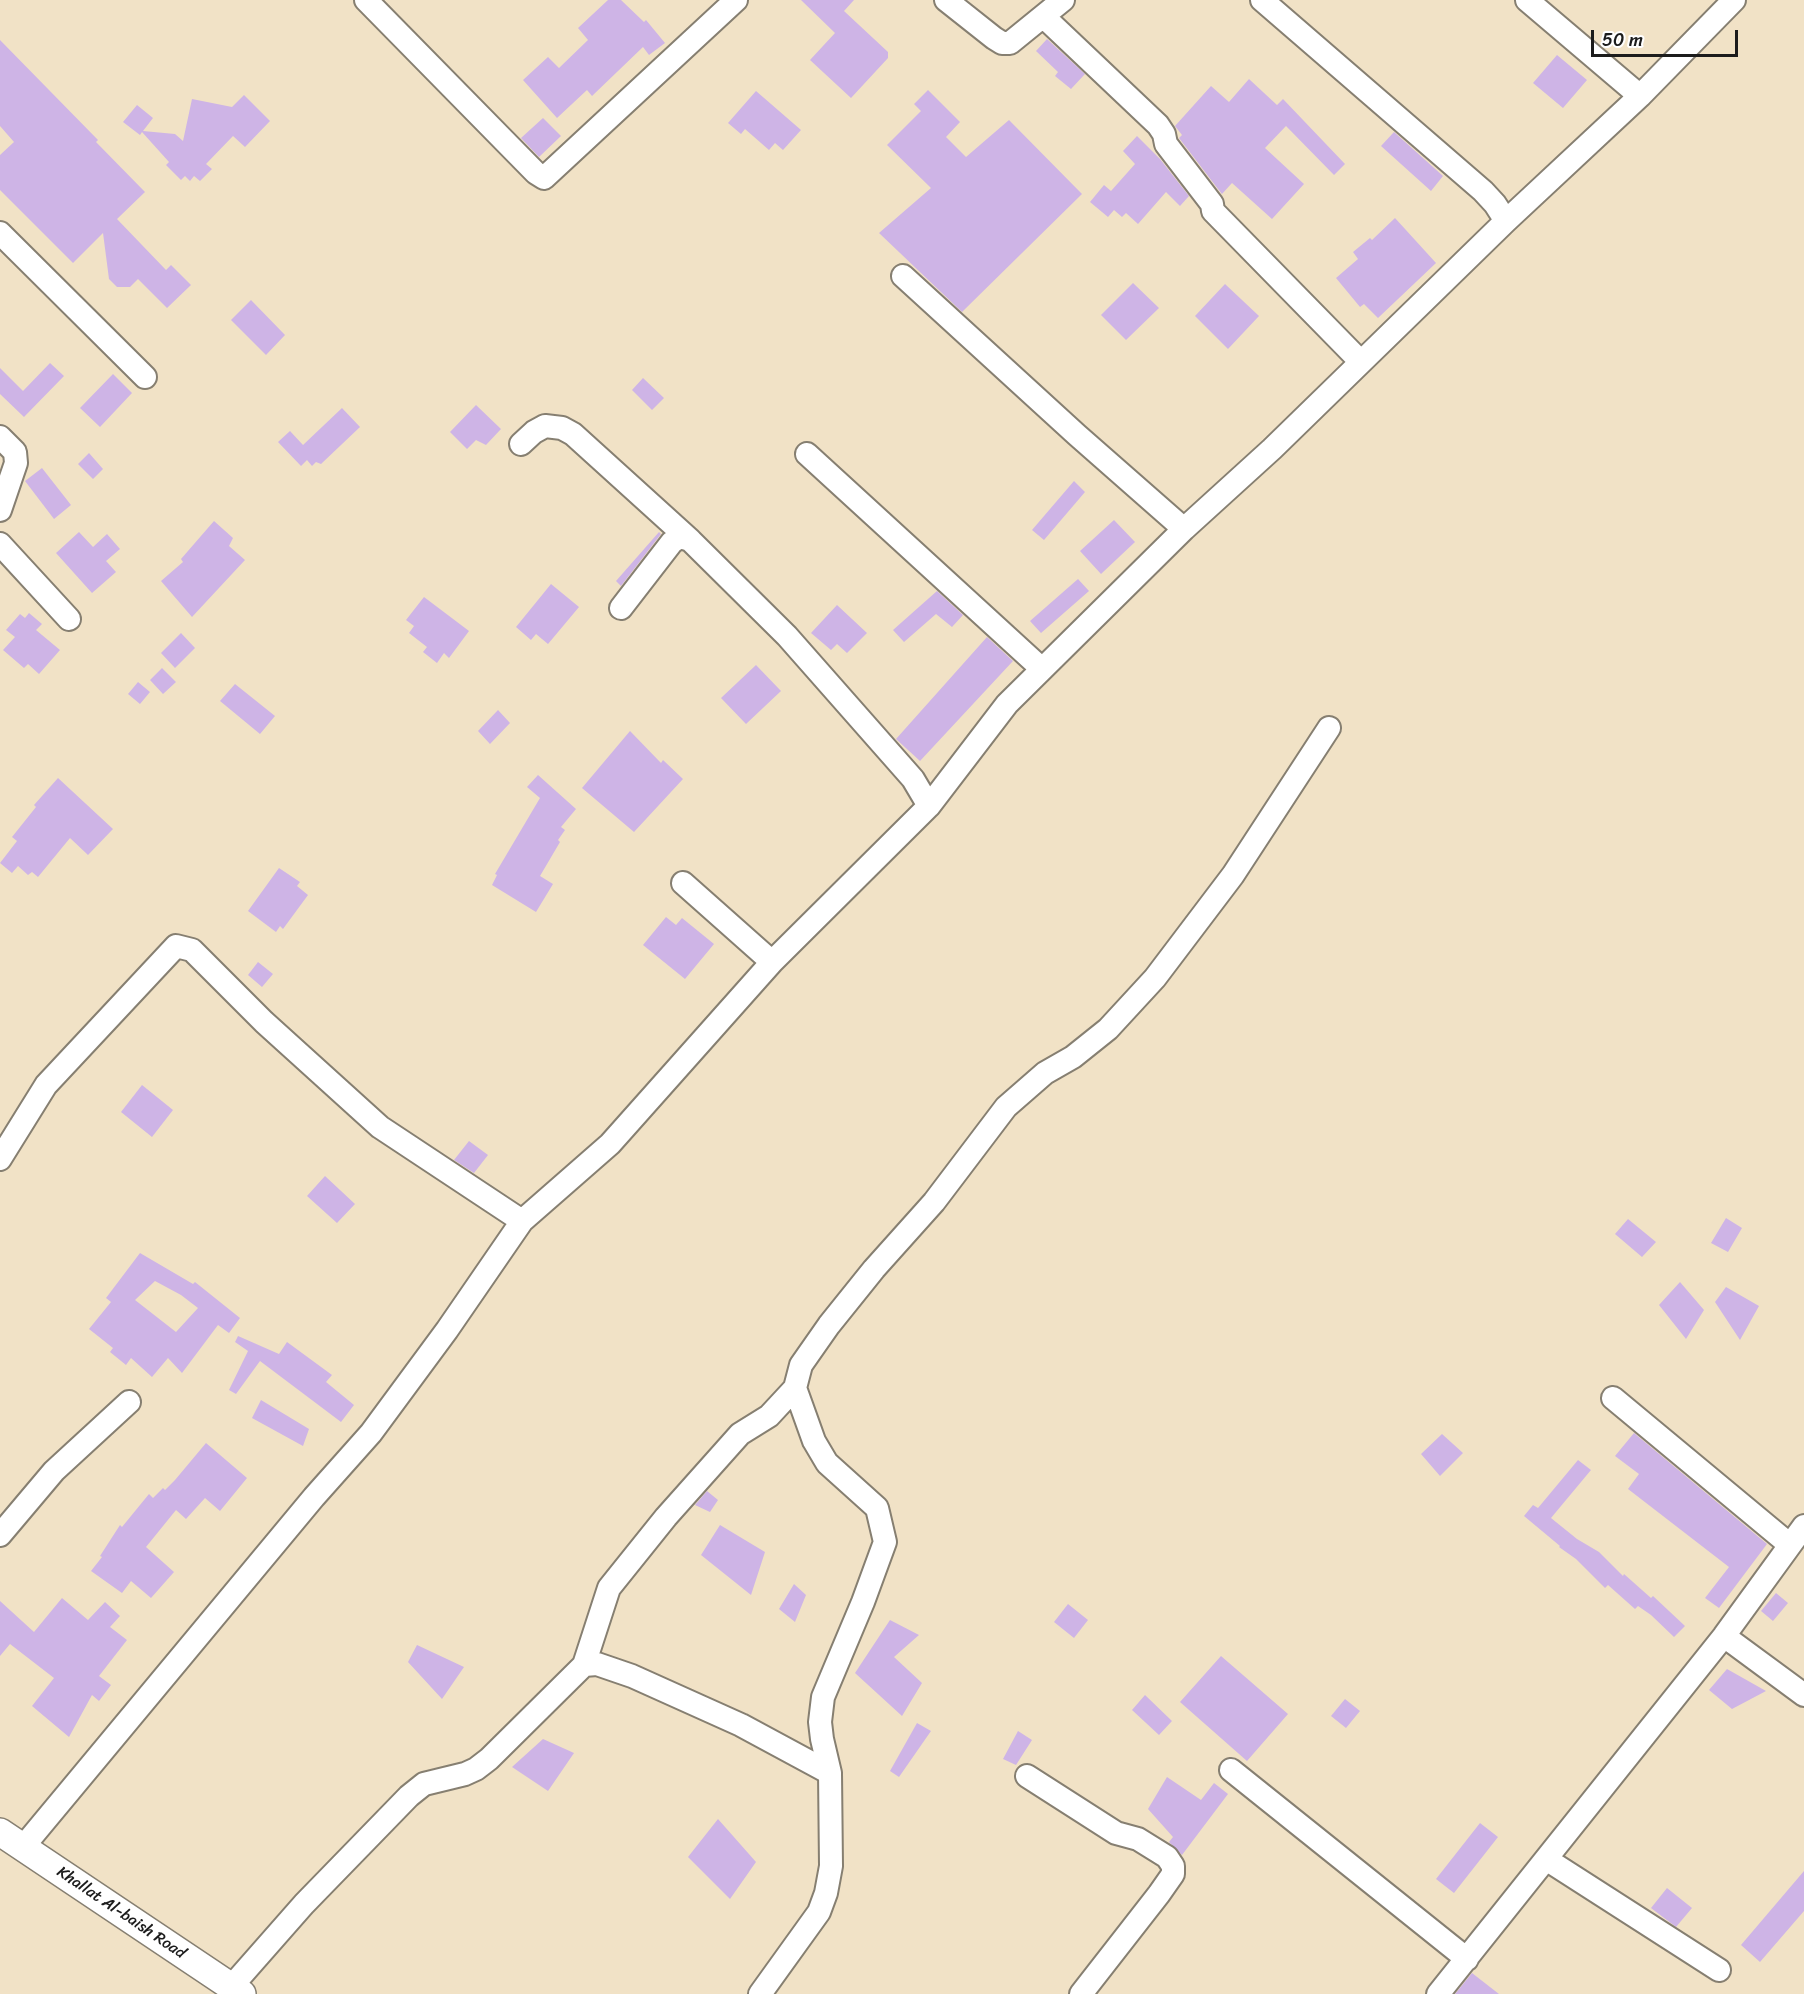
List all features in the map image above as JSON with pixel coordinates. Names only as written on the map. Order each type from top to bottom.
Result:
[{"type":"street","points":[[366,0],[536,173],[544,178],[736,0]]},
{"type":"street","points":[[946,0],[1002,43],[1010,44],[1063,0]]},
{"type":"street","points":[[1262,0],[1484,191],[1506,221]]},
{"type":"street","points":[[1527,0],[1640,96]]},
{"type":"street","points":[[8,1842],[371,1433],[447,1330],[522,1221],[610,1144],[772,962],[929,806],[1007,704],[1184,529],[1272,449],[1360,361],[1640,96],[1734,0]]},
{"type":"street","points":[[1044,17],[1158,125],[1164,134],[1166,144],[1212,204],[1213,211],[1360,361]]},
{"type":"street","points":[[0,234],[145,377]]},
{"type":"street","points":[[903,276],[1184,529]]},
{"type":"street","points":[[521,444],[545,426],[568,431],[690,540],[803,653],[913,779],[929,806]]},
{"type":"street","points":[[0,437],[15,452],[16,463],[0,510]]},
{"type":"street","points":[[807,454],[1042,669]]},
{"type":"street","points":[[621,608],[672,542],[680,537],[690,540]]},
{"type":"street","points":[[0,544],[69,619]]},
{"type":"street","points":[[236,1991],[304,1904],[409,1796],[424,1784],[465,1774],[489,1759],[584,1665],[609,1588],[666,1517],[740,1434],[770,1416],[795,1388],[801,1365],[830,1324],[874,1269],[934,1202],[1006,1107],[1045,1073],[1073,1057],[1108,1029],[1155,978],[1233,875],[1329,728]]},
{"type":"street","points":[[683,882],[772,962]]},
{"type":"street","points":[[0,1159],[46,1085],[176,946],[192,950],[264,1022],[380,1127],[522,1221]]},
{"type":"street","points":[[760,1994],[819,1912],[826,1893],[831,1866],[830,1773],[820,1722],[823,1697],[863,1602],[885,1542],[877,1508],[827,1463],[814,1441],[795,1388]]},
{"type":"street","points":[[1613,1398],[1790,1545]]},
{"type":"street","points":[[0,1535],[54,1471],[129,1402]]},
{"type":"street","points":[[1438,1994],[1724,1636],[1804,1526]]},
{"type":"street","points":[[1724,1636],[1804,1695]]},
{"type":"street","points":[[584,1665],[597,1664],[632,1676],[741,1725],[830,1773]]},
{"type":"street","points":[[1231,1770],[1467,1959]]},
{"type":"street","points":[[1027,1776],[1116,1833],[1138,1839],[1167,1857],[1173,1866],[1173,1874],[1159,1894],[1081,1994]]},
{"type":"street","name":"Khallat Al-baish Road","points":[[8,1842],[236,1991]]},
{"type":"street","points":[[1546,1859],[1719,1970]]},
{"type":"building","points":[[608,0],[621,0],[644,22],[646,20],[665,43],[649,55],[643,47],[592,96],[587,90],[557,118],[523,80],[548,57],[559,68],[588,40],[578,28]]},
{"type":"building","points":[[801,0],[854,0],[844,11],[888,52],[888,58],[851,98],[810,60],[835,33]]},
{"type":"building","points":[[1047,39],[1085,74],[1071,89],[1055,76],[1058,72],[1036,51]]},
{"type":"building","points":[[0,40],[98,140],[96,142],[145,192],[117,219],[166,270],[171,265],[191,285],[167,308],[138,279],[130,287],[117,287],[109,279],[103,233],[73,263],[0,190],[0,155],[14,142],[0,126]]},
{"type":"building","points":[[1557,55],[1587,80],[1563,108],[1533,83]]},
{"type":"building","points":[[1249,79],[1277,105],[1283,99],[1345,164],[1334,175],[1286,126],[1265,148],[1304,184],[1272,219],[1232,183],[1222,194],[1179,138],[1182,135],[1175,126],[1211,86],[1229,102]]},
{"type":"building","points":[[928,90],[960,122],[946,137],[966,157],[1009,120],[1082,194],[962,312],[879,233],[931,188],[887,145],[921,111],[914,104]]},
{"type":"building","points":[[756,91],[801,130],[783,150],[775,143],[769,150],[745,129],[741,134],[728,123]]},
{"type":"building","points":[[244,95],[270,121],[245,147],[233,136],[206,164],[212,169],[200,181],[194,176],[190,181],[185,176],[181,180],[166,165],[169,162],[142,132],[140,135],[123,122],[137,105],[153,118],[143,131],[175,134],[183,141],[192,99],[232,107]]},
{"type":"building","points":[[543,118],[561,136],[539,157],[521,138]]},
{"type":"building","points":[[1394,132],[1443,176],[1431,191],[1381,146]]},
{"type":"building","points":[[1137,136],[1160,159],[1189,196],[1180,206],[1166,192],[1138,224],[1126,213],[1122,217],[1114,210],[1108,217],[1090,202],[1104,185],[1111,191],[1135,164],[1123,151]]},
{"type":"building","points":[[1395,218],[1436,263],[1378,318],[1364,304],[1360,307],[1336,278],[1358,259],[1353,252],[1370,238],[1372,240]]},
{"type":"building","points":[[1133,283],[1159,308],[1126,340],[1101,315]]},
{"type":"building","points":[[1225,284],[1259,316],[1228,349],[1195,316]]},
{"type":"building","points":[[251,300],[285,335],[266,355],[231,320]]},
{"type":"building","points":[[50,363],[64,376],[24,417],[0,394],[0,368],[23,391]]},
{"type":"building","points":[[113,374],[132,393],[100,427],[80,408]]},
{"type":"building","points":[[643,378],[664,398],[652,410],[632,390]]},
{"type":"building","points":[[476,405],[501,429],[486,445],[476,440],[467,449],[450,432]]},
{"type":"building","points":[[342,408],[360,427],[321,464],[316,462],[312,466],[307,460],[301,466],[278,442],[290,431],[303,445]]},
{"type":"building","points":[[89,453],[103,469],[93,479],[78,464]]},
{"type":"building","points":[[42,468],[71,505],[54,519],[25,481]]},
{"type":"building","points":[[1074,481],[1085,492],[1044,540],[1032,530]]},
{"type":"building","points":[[1114,520],[1135,542],[1101,574],[1080,551]]},
{"type":"building","points":[[214,521],[233,538],[229,546],[245,560],[192,617],[161,581],[183,562],[181,559]]},
{"type":"building","points":[[79,532],[93,547],[107,534],[120,549],[106,561],[116,572],[92,593],[56,553]]},
{"type":"building","points":[[659,532],[661,534],[621,586],[616,581]]},
{"type":"building","points":[[1078,579],[1089,591],[1041,633],[1030,621]]},
{"type":"building","points":[[551,584],[579,607],[548,644],[536,634],[531,640],[516,627]]},
{"type":"building","points":[[937,591],[963,615],[952,627],[936,614],[904,642],[893,630]]},
{"type":"building","points":[[424,597],[469,631],[449,658],[444,653],[437,663],[423,652],[427,647],[409,633],[414,626],[406,620]]},
{"type":"building","points":[[837,605],[867,633],[847,653],[837,644],[831,650],[811,633]]},
{"type":"building","points":[[29,613],[42,624],[36,630],[60,650],[39,674],[28,664],[24,668],[3,650],[15,637],[6,630],[20,614],[25,618]]},
{"type":"building","points":[[181,633],[195,648],[175,668],[161,653]]},
{"type":"building","points":[[987,637],[1013,661],[920,761],[896,739]]},
{"type":"building","points":[[756,665],[781,691],[746,724],[721,698]]},
{"type":"building","points":[[162,668],[176,682],[163,694],[150,680]]},
{"type":"building","points":[[138,682],[150,692],[140,704],[128,694]]},
{"type":"building","points":[[235,684],[275,716],[260,734],[220,701]]},
{"type":"building","points":[[498,710],[510,723],[490,744],[478,731]]},
{"type":"building","points":[[630,731],[661,763],[663,760],[683,779],[634,832],[582,788]]},
{"type":"building","points":[[538,775],[576,809],[561,827],[565,830],[558,840],[560,842],[540,876],[553,884],[536,912],[492,885],[497,875],[495,874],[540,798],[527,787]]},
{"type":"building","points":[[58,778],[113,829],[88,855],[70,838],[38,877],[32,872],[28,875],[18,866],[12,873],[0,863],[17,841],[12,837],[36,807],[34,805]]},
{"type":"building","points":[[279,868],[300,882],[297,886],[308,895],[283,929],[280,926],[276,932],[248,911]]},
{"type":"building","points":[[666,917],[676,925],[682,918],[714,944],[685,979],[643,945]]},
{"type":"building","points":[[258,962],[273,974],[262,987],[248,975]]},
{"type":"building","points":[[142,1085],[173,1110],[152,1137],[121,1112]]},
{"type":"building","points":[[469,1141],[488,1155],[474,1173],[454,1160]]},
{"type":"building","points":[[325,1176],[355,1204],[337,1223],[307,1196]]},
{"type":"building","points":[[1726,1218],[1742,1228],[1728,1252],[1711,1243]]},
{"type":"building","points":[[1628,1219],[1656,1242],[1642,1257],[1615,1234]]},
{"type":"building","points":[[140,1253],[193,1284],[195,1282],[240,1318],[229,1333],[218,1325],[182,1373],[168,1358],[152,1377],[131,1358],[126,1365],[110,1352],[113,1348],[89,1329],[111,1302],[106,1298]],"holes":[[[155,1281],[181,1295],[198,1308],[176,1332],[135,1300]]]},
{"type":"building","points":[[1680,1282],[1704,1310],[1686,1339],[1659,1305]]},
{"type":"building","points":[[1726,1287],[1759,1306],[1740,1340],[1715,1302]]},
{"type":"building","points":[[238,1336],[279,1354],[287,1342],[332,1375],[326,1382],[354,1405],[341,1422],[260,1361],[236,1394],[229,1390],[248,1351],[235,1342]]},
{"type":"building","points":[[261,1400],[309,1429],[303,1446],[252,1418]]},
{"type":"building","points":[[1634,1433],[1767,1544],[1719,1608],[1705,1598],[1729,1567],[1628,1489],[1639,1474],[1615,1456]]},
{"type":"building","points":[[1442,1434],[1463,1453],[1440,1476],[1421,1454]]},
{"type":"building","points":[[206,1443],[247,1478],[220,1511],[205,1498],[186,1519],[176,1510],[146,1547],[174,1572],[151,1598],[131,1581],[122,1593],[91,1571],[102,1557],[100,1556],[120,1525],[122,1527],[149,1494],[153,1498],[163,1488],[165,1490]]},
{"type":"building","points":[[1578,1460],[1591,1470],[1551,1518],[1577,1539],[1599,1552],[1623,1576],[1624,1574],[1651,1598],[1653,1596],[1685,1626],[1674,1637],[1651,1615],[1638,1606],[1635,1609],[1608,1585],[1605,1588],[1576,1559],[1524,1516],[1533,1505],[1538,1508]]},
{"type":"building","points":[[707,1491],[718,1500],[710,1512],[695,1505]]},
{"type":"building","points":[[720,1525],[765,1552],[751,1595],[701,1555]]},
{"type":"building","points":[[794,1584],[806,1595],[795,1622],[779,1609]]},
{"type":"building","points":[[1776,1593],[1788,1603],[1773,1621],[1761,1611]]},
{"type":"building","points":[[62,1598],[88,1620],[105,1602],[120,1616],[110,1627],[127,1640],[99,1676],[111,1685],[99,1701],[92,1695],[69,1737],[32,1706],[54,1678],[10,1644],[0,1656],[0,1601],[34,1632]]},
{"type":"building","points":[[1068,1604],[1088,1620],[1074,1638],[1054,1622]]},
{"type":"building","points":[[890,1620],[919,1635],[894,1657],[922,1683],[902,1716],[855,1673]]},
{"type":"building","points":[[417,1645],[464,1667],[442,1699],[408,1662]]},
{"type":"building","points":[[1221,1656],[1288,1714],[1247,1761],[1180,1702]]},
{"type":"building","points":[[1727,1669],[1766,1691],[1732,1709],[1709,1690]]},
{"type":"building","points":[[1145,1695],[1172,1721],[1159,1735],[1132,1710]]},
{"type":"building","points":[[1345,1699],[1360,1711],[1346,1728],[1331,1716]]},
{"type":"building","points":[[917,1723],[931,1731],[899,1777],[890,1771]]},
{"type":"building","points":[[1018,1731],[1032,1740],[1016,1765],[1003,1759]]},
{"type":"building","points":[[543,1739],[574,1753],[548,1791],[512,1767]]},
{"type":"building","points":[[1167,1777],[1201,1800],[1214,1783],[1228,1794],[1182,1855],[1169,1842],[1173,1837],[1148,1809]]},
{"type":"building","points":[[718,1819],[756,1862],[730,1899],[688,1857]]},
{"type":"building","points":[[1480,1823],[1498,1837],[1454,1893],[1436,1879]]},
{"type":"building","points":[[1804,1871],[1804,1911],[1760,1962],[1741,1945]]},
{"type":"building","points":[[1667,1888],[1692,1908],[1676,1927],[1651,1908]]},
{"type":"building","points":[[1472,1973],[1499,1994],[1455,1994]]}]
